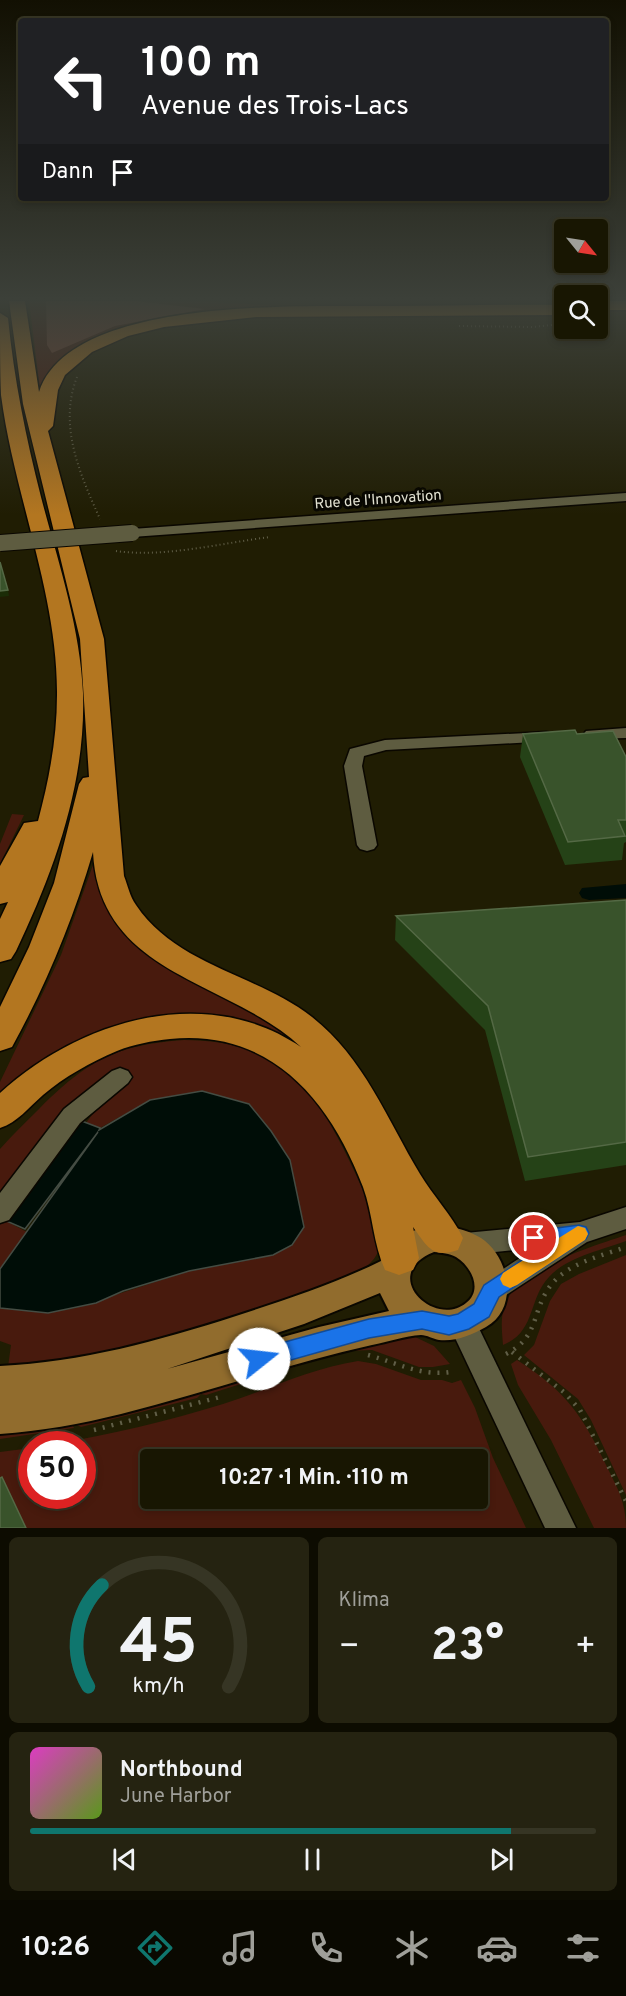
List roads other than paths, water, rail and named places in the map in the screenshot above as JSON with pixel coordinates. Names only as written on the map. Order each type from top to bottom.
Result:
[{"type":"highway","points":[[0,951],[33,877],[54,815],[69,725],[69,690],[64,640],[17,437],[6,372]]},
{"type":"highway","points":[[26,372],[42,448],[87,618],[96,673],[109,876],[117,900],[124,914],[141,934],[162,951],[279,1012],[324,1047],[356,1088],[420,1209],[454,1241]]},
{"type":"highway","points":[[42,448],[47,393],[58,372]]},
{"type":"highway","points":[[0,1038],[43,952],[70,880],[93,786],[98,732],[98,701]]},
{"type":"highway","points":[[0,894],[36,822],[69,725]]},
{"type":"highway","points":[[0,1114],[55,1067],[105,1040],[134,1031],[187,1025],[216,1027],[261,1039],[276,1046],[309,1069],[344,1111],[388,1203],[396,1264]]},
{"type":"main road","points":[[0,1383],[68,1375],[167,1352],[349,1294],[396,1264],[413,1244],[423,1240],[454,1241],[475,1251],[489,1269],[491,1291],[488,1302],[481,1311],[462,1323],[449,1325],[422,1320],[410,1313],[395,1294],[396,1264]]},
{"type":"main road","points":[[0,1417],[52,1411],[105,1401],[336,1337],[422,1320]]},
{"type":"street","name":"Rue de l'Innovation","points":[[0,543],[626,497]]},
{"type":"street","points":[[367,845],[353,766],[356,753],[385,745],[626,733]]},
{"type":"street","points":[[0,1212],[72,1116],[120,1077]]},
{"type":"street","points":[[454,1241],[579,1233],[626,1218]]},
{"type":"street","points":[[491,1291],[579,1233]]},
{"type":"street","points":[[462,1323],[561,1528]]},
{"type":"waterway","points":[[589,893],[626,891]]}]
